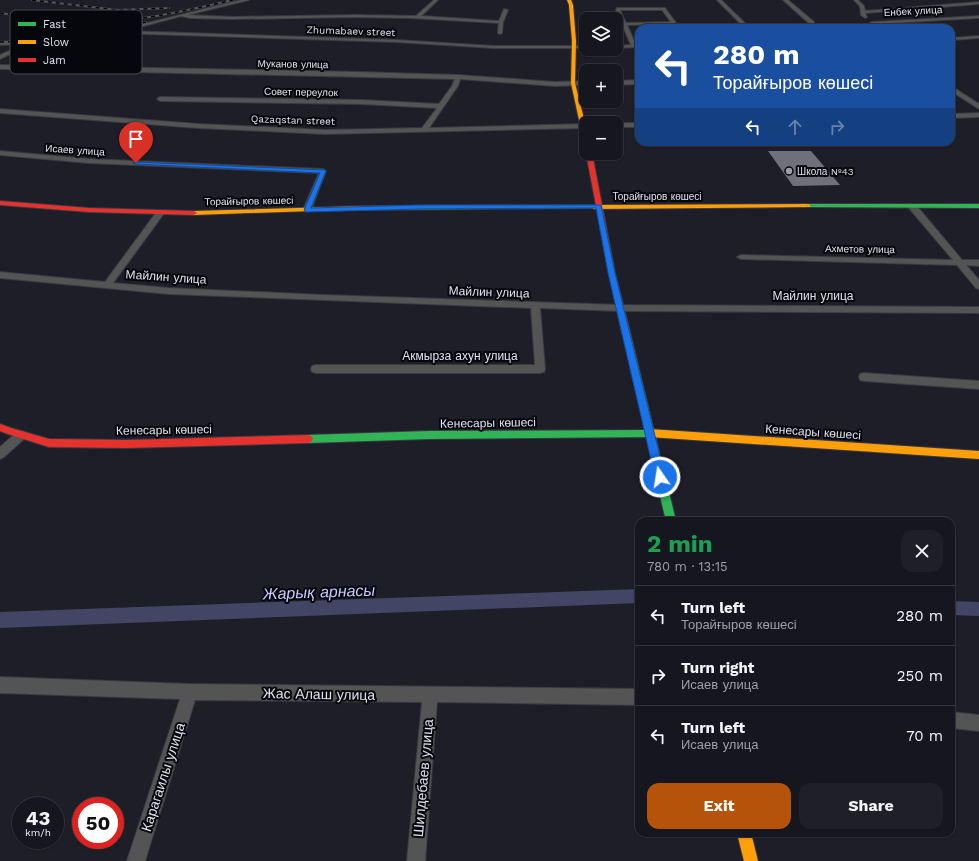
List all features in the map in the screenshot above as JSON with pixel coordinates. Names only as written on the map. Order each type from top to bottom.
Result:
[{"type":"street","points":[[142,25],[247,0]]},
{"type":"street","points":[[417,17],[436,0]]},
{"type":"street","points":[[569,0],[571,5],[574,48],[573,83],[582,116]]},
{"type":"street","points":[[719,0],[744,24]]},
{"type":"street","points":[[785,0],[812,23]]},
{"type":"street","points":[[856,0],[862,6],[863,15],[872,23]]},
{"type":"street","points":[[863,12],[979,3]]},
{"type":"street","points":[[624,24],[674,23],[663,9],[619,9],[624,24],[635,44]]},
{"type":"street","points":[[500,33],[501,22],[506,10]]},
{"type":"street","points":[[181,15],[190,17],[417,17],[501,22]]},
{"type":"street","name":"Енбек улица","points":[[872,23],[979,17]]},
{"type":"street","name":"Zhumabaev street","points":[[142,33],[396,41],[494,47],[579,48]]},
{"type":"street","points":[[955,39],[979,37]]},
{"type":"street","points":[[0,44],[10,43]]},
{"type":"street","points":[[623,47],[635,46]]},
{"type":"street","points":[[0,57],[10,54]]},
{"type":"street","name":"Муканов улица","points":[[0,67],[10,67]]},
{"type":"street","name":"Муканов улица","points":[[142,70],[356,74],[579,83]]},
{"type":"street","points":[[424,130],[455,86],[458,78]]},
{"type":"street","points":[[623,83],[635,82]]},
{"type":"street","points":[[955,91],[979,108]]},
{"type":"street","name":"Совет переулок","points":[[160,99],[362,102],[441,106]]},
{"type":"street","name":"Qazaqstan street","points":[[0,111],[215,127],[325,132],[579,126]]},
{"type":"street","points":[[955,116],[979,115]]},
{"type":"street","points":[[623,125],[635,125]]},
{"type":"street","name":"Исаев улица","points":[[0,153],[89,161],[323,171],[307,210]]},
{"type":"street","points":[[590,160],[620,308],[669,517]]},
{"type":"street","name":"Торайғыров көшесі","points":[[0,203],[89,210],[161,212],[420,207],[979,206]]},
{"type":"street","points":[[912,206],[979,286]]},
{"type":"street","points":[[107,285],[161,212]]},
{"type":"street","name":"Ахметов улица","points":[[741,256],[832,260],[979,263]]},
{"type":"street","name":"Майлин улица","points":[[0,275],[215,293],[535,305],[620,308],[979,310]]},
{"type":"street","name":"Акмырза ахун улица","points":[[316,369],[540,369],[535,305]]},
{"type":"street","points":[[864,376],[979,385]]},
{"type":"street","name":"Кенесары көшесі","points":[[0,427],[49,443],[127,444],[429,435],[650,433],[979,455]]},
{"type":"street","points":[[0,454],[22,435]]},
{"type":"street","name":"Жас Алаш улица","points":[[0,685],[190,692],[635,697]]},
{"type":"street","name":"Карагаилы улица","points":[[136,861],[190,692]]},
{"type":"street","name":"Шилдебаев улица","points":[[416,861],[430,695]]},
{"type":"street","points":[[955,720],[979,723]]},
{"type":"street","points":[[745,837],[751,861]]},
{"type":"building","name":"Школа №43","points":[[768,151],[811,151],[840,185],[793,186]]},
{"type":"waterway","name":"Жарық арнасы","points":[[0,620],[635,596]]},
{"type":"waterway","name":"Жарық арнасы","points":[[955,608],[979,609]]},
{"type":"railway","points":[[32,0],[117,10],[169,8]]},
{"type":"railway","points":[[142,18],[233,0]]},
{"type":"railway","points":[[0,13],[10,15]]},
{"type":"railway","points":[[142,23],[146,22]]},
{"type":"railway","points":[[0,42],[10,41]]},
{"type":"traffic: fast","points":[[808,206],[979,206]]},
{"type":"traffic: fast","points":[[365,208],[594,207]]},
{"type":"traffic: fast","points":[[624,324],[670,517]]},
{"type":"traffic: fast","points":[[308,439],[429,435],[649,433]]},
{"type":"traffic: slow","points":[[569,0],[571,5],[574,41],[573,83],[581,116]]},
{"type":"traffic: slow","points":[[594,207],[808,206]]},
{"type":"traffic: slow","points":[[194,213],[365,208]]},
{"type":"traffic: slow","points":[[649,433],[979,455]]},
{"type":"traffic: slow","points":[[745,837],[751,861]]},
{"type":"traffic: jam","points":[[590,160],[612,273],[624,324]]},
{"type":"traffic: jam","points":[[0,203],[89,210],[194,213]]},
{"type":"traffic: jam","points":[[0,427],[8,431],[49,443],[127,444],[308,439]]},
{"type":"place","name":"Школа №43","points":[[789,171]]},
{"type":"route","points":[[136,163],[323,171],[307,210],[420,207],[599,207],[612,273],[660,477]]}]
